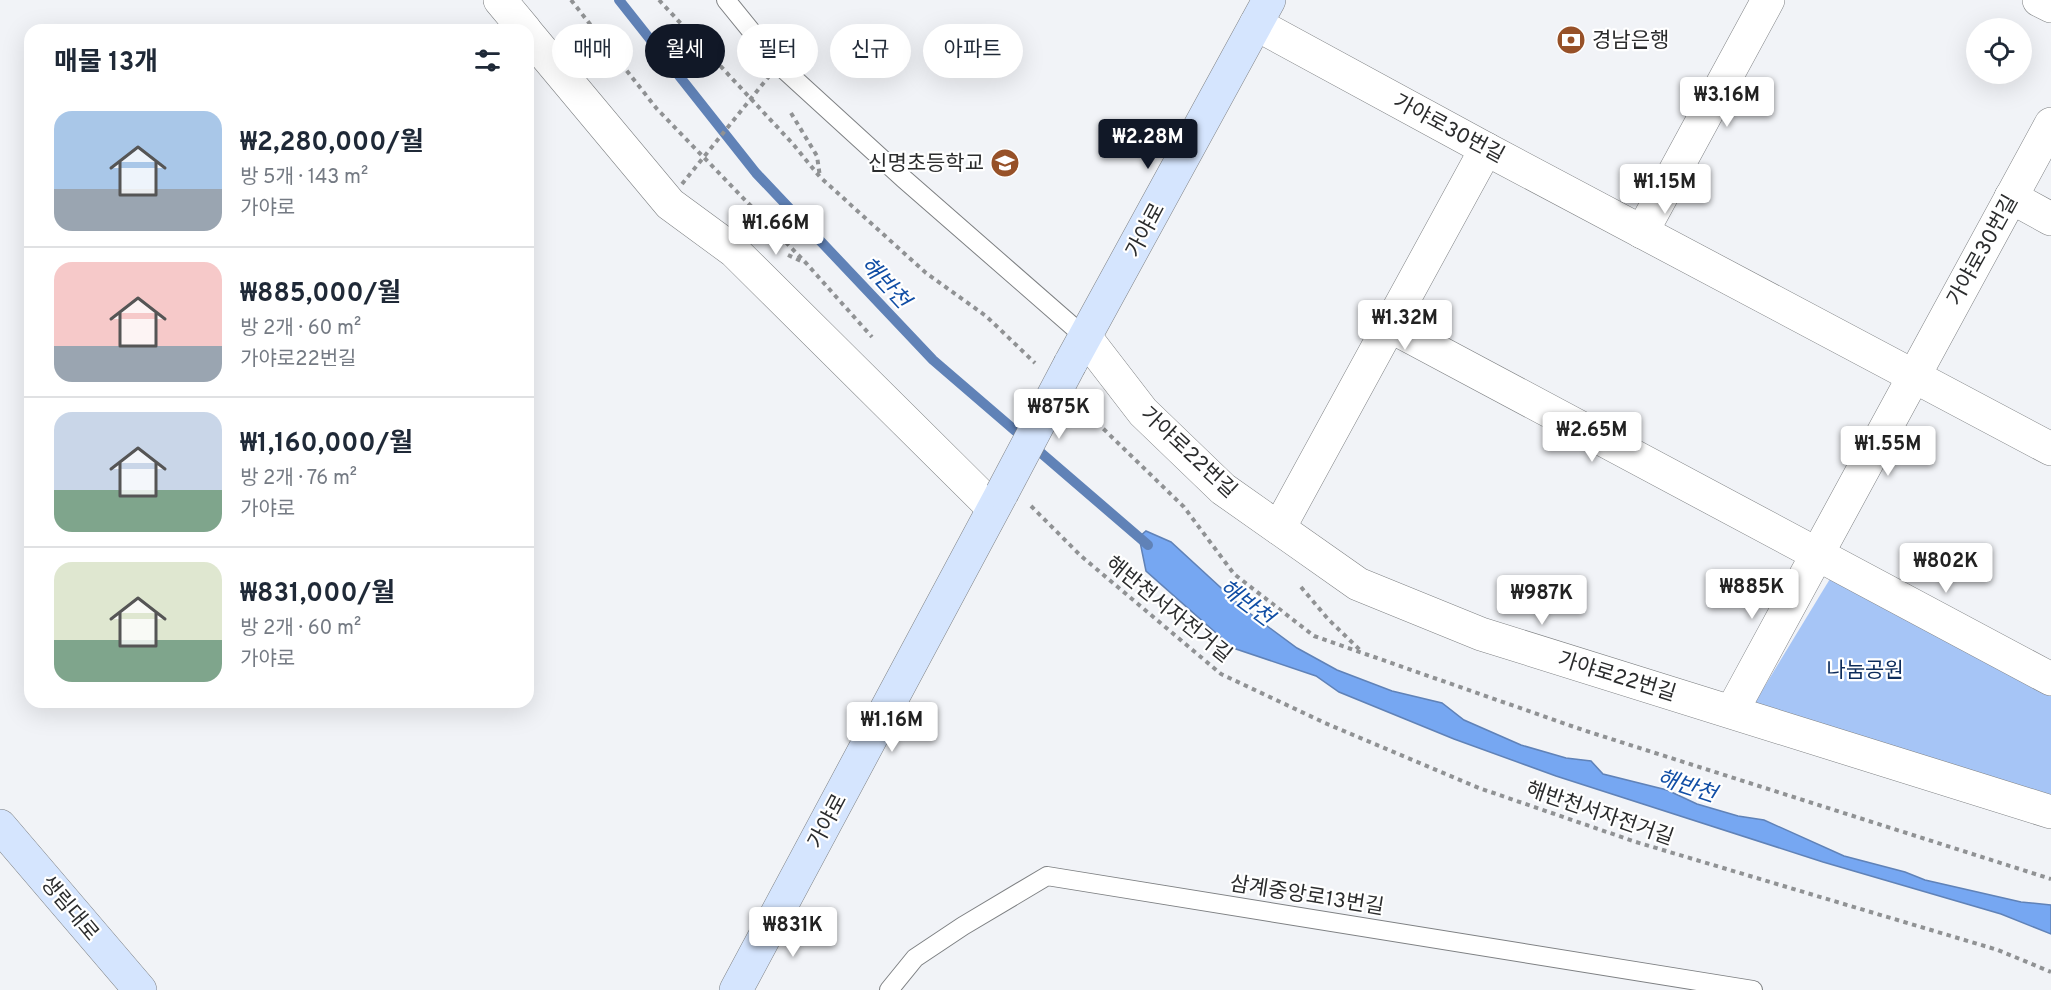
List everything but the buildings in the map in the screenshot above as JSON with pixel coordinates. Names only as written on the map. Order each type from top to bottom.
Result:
[{"type":"main road","name":"가야로","points":[[736,990],[1009,502],[1078,351],[1263,12]]},
{"type":"main road","name":"생림대로","points":[[0,826],[140,990]]},
{"type":"main road","points":[[758,990],[777,914]]},
{"type":"street","points":[[500,0],[520,24]]},
{"type":"street","points":[[1642,231],[1768,0]]},
{"type":"street","points":[[2039,0],[2051,6]]},
{"type":"street","name":"가야로30번길","points":[[1263,12],[1486,149],[2051,449]]},
{"type":"street","points":[[534,41],[670,204],[734,251],[1009,502]]},
{"type":"street","name":"가야로30번길","points":[[1914,376],[2051,124]]},
{"type":"street","points":[[1279,528],[1486,149]]},
{"type":"street","points":[[2011,197],[2051,219]]},
{"type":"street","points":[[1390,326],[2051,679]]},
{"type":"street","name":"가야로22번길","points":[[1078,351],[1223,489],[1358,584],[1481,634],[2051,812]]},
{"type":"street","points":[[1732,711],[1914,376]]},
{"type":"lane","points":[[726,0],[743,24]]},
{"type":"lane","points":[[785,78],[913,187],[1078,351]]},
{"type":"lane","name":"삼계중앙로13번길","points":[[889,990],[915,958],[963,926],[1047,876],[1753,990]]},
{"type":"path","points":[[571,0],[657,109],[806,263],[877,343]]},
{"type":"path","points":[[682,184],[767,78]]},
{"type":"path","points":[[776,78],[782,99],[817,156],[820,177]]},
{"type":"path","name":"해반천서자전거길","points":[[1009,502],[1080,556],[1221,674],[1325,723],[1479,788],[1636,842],[1998,950],[2051,972]]},
{"type":"path","points":[[1311,551],[1295,580],[1328,619],[1363,653]]},
{"type":"green space","name":"나눔공원","points":[[1836,569],[2051,684],[2051,808],[1749,712]]},
{"type":"shaded area","name":"해반천","points":[[1146,531],[1171,542],[1244,609],[1297,648],[1337,670],[1392,691],[1442,703],[1464,720],[1521,745],[1566,758],[1591,761],[1603,774],[1667,790],[1697,804],[1738,816],[1764,820],[1844,856],[1905,872],[1925,880],[2021,902],[2051,905],[2051,934],[2001,914],[1823,862],[1556,776],[1454,739],[1339,692],[1316,676],[1233,648],[1146,571],[1139,537]]},
{"type":"waterway","name":"해반천","points":[[619,0],[756,173],[933,360],[1148,545]]},
{"type":"place","name":"경남은행","points":[[1571,40]]},
{"type":"place","name":"신명초등학교","points":[[1005,163]]}]
